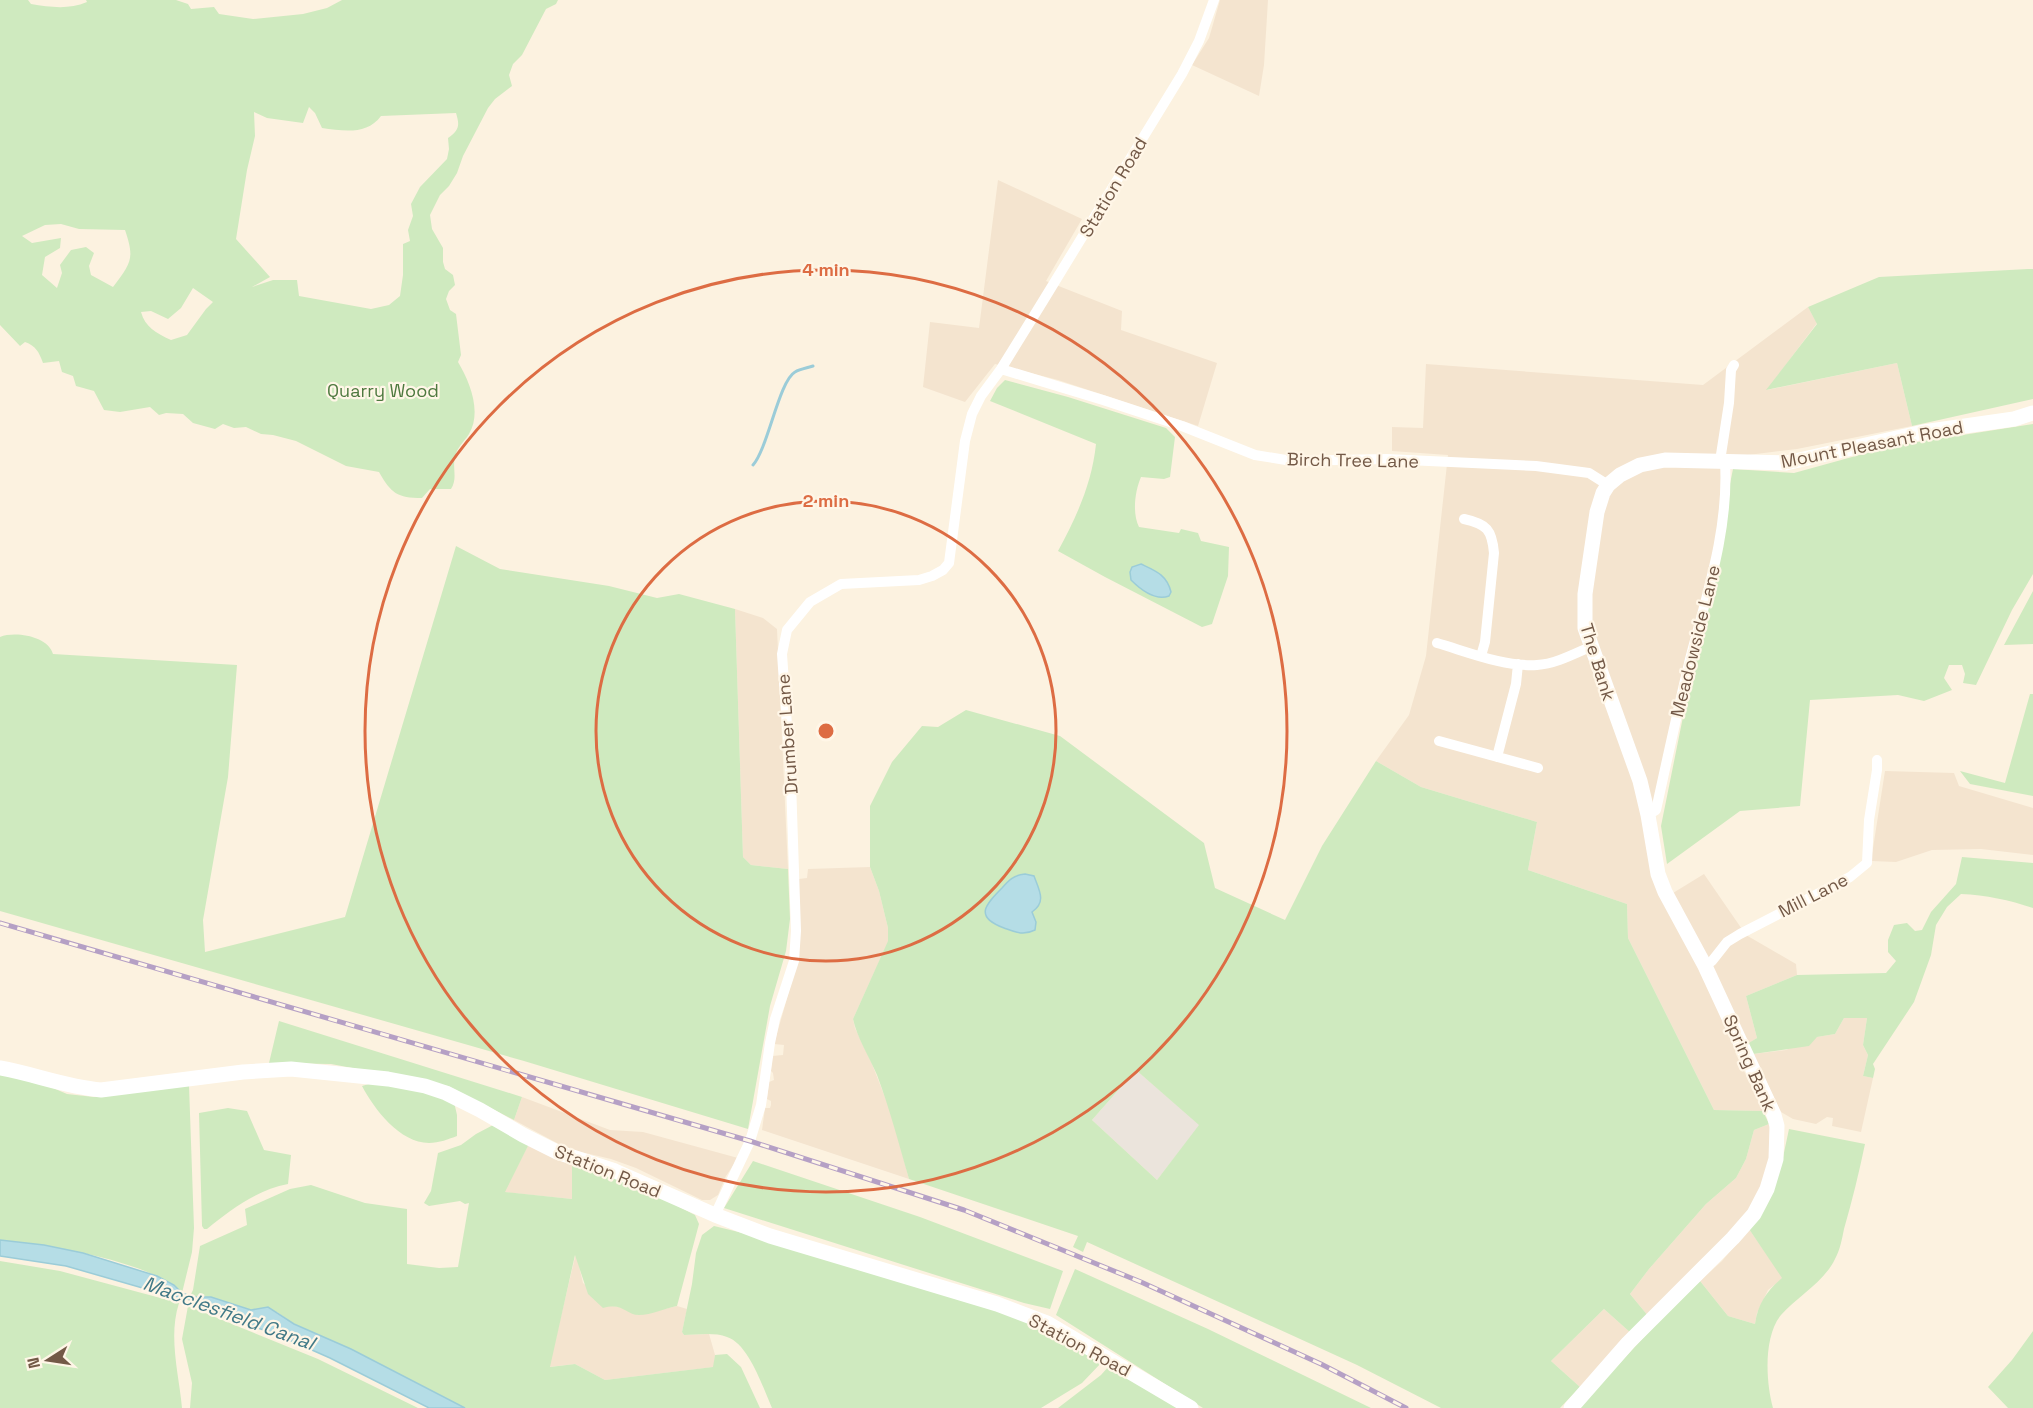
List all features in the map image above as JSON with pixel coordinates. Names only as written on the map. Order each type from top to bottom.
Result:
[{"type":"street","name":"Station Road","points":[[1001,369],[1182,74],[1199,41],[1214,0]]},
{"type":"street","name":"Meadowside Lane","points":[[1648,815],[1656,810],[1679,704],[1722,534],[1727,484],[1723,461],[1731,370],[1734,365]]},
{"type":"street","name":"Birch Tree Lane","points":[[1001,369],[1159,418],[1255,455],[1292,461],[1386,459],[1536,466],[1589,473],[1608,484]]},
{"type":"street","name":"Drumber Lane","points":[[715,1215],[750,1142],[761,1103],[774,1027],[783,990],[794,961],[796,931],[791,782],[782,654],[788,630],[810,602],[841,584],[919,580],[943,570],[950,563],[965,441],[981,396],[1001,369]]},
{"type":"street","name":"Mount Pleasant Road","points":[[1608,484],[1640,465],[1652,462],[1665,460],[1786,463],[1923,432],[2014,419],[2033,413]]},
{"type":"street","name":"The Bank","points":[[1608,484],[1597,512],[1585,594],[1585,628],[1640,780],[1652,837]]},
{"type":"street","points":[[1464,519],[1482,524],[1487,528],[1493,542],[1494,553],[1486,631],[1481,656]]},
{"type":"street","points":[[1437,643],[1497,661],[1537,665],[1549,663],[1590,647]]},
{"type":"street","points":[[1497,757],[1516,684],[1518,664]]},
{"type":"street","points":[[1439,741],[1538,768]]},
{"type":"street","name":"Mill Lane","points":[[1705,966],[1727,942],[1769,917],[1850,876],[1867,863],[1869,819],[1877,770],[1876,760]]},
{"type":"street","name":"Spring Bank","points":[[1571,1408],[1628,1343],[1754,1214],[1767,1189],[1776,1159],[1777,1126],[1774,1115],[1705,966],[1665,892],[1656,865],[1652,837]]},
{"type":"street","name":"Station Road","points":[[0,1068],[78,1088],[101,1090],[243,1072],[291,1070],[388,1078],[425,1086],[446,1093],[557,1152],[615,1171],[715,1215],[770,1236],[997,1304],[1047,1323],[1191,1408]]},
{"type":"shaded area","points":[[1220,0],[1268,0],[1264,65],[1259,96],[1192,65],[1209,38]]},
{"type":"shaded area","points":[[998,180],[1082,219],[1046,281],[1122,311],[1121,330],[1217,363],[1198,426],[1058,380],[995,364],[965,402],[923,387],[930,322],[979,328]]},
{"type":"shaded area","points":[[1808,307],[1817,323],[1767,390],[1897,363],[1912,426],[1797,449],[1732,457],[1717,547],[1655,806],[1660,861],[1673,893],[1704,874],[1746,935],[1796,964],[1797,975],[1746,996],[1757,1038],[1735,1052],[1763,1111],[1714,1110],[1628,938],[1627,904],[1528,870],[1537,822],[1421,787],[1376,761],[1409,715],[1426,656],[1448,455],[1392,451],[1392,427],[1423,428],[1426,364],[1703,385]]},
{"type":"shaded area","points":[[735,609],[763,618],[777,629],[788,869],[751,865],[743,857]]},
{"type":"shaded area","points":[[1885,771],[1954,773],[1959,786],[2033,808],[2033,855],[1981,849],[1932,850],[1896,862],[1871,861]]},
{"type":"shaded area","points":[[870,867],[879,891],[888,928],[888,942],[853,1019],[892,1115],[909,1179],[762,1130],[765,1108],[770,1108],[771,1105],[771,1101],[767,1099],[769,1082],[774,1080],[771,1071],[772,1056],[783,1055],[784,1045],[774,1044],[796,967],[799,879],[807,878],[808,869]]},
{"type":"shaded area","points":[[1844,1018],[1867,1018],[1863,1045],[1868,1055],[1863,1076],[1873,1078],[1861,1132],[1832,1126],[1833,1118],[1827,1117],[1816,1124],[1793,1119],[1781,1112],[1753,1054],[1786,1050],[1817,1037],[1835,1034]]},
{"type":"shaded area","points":[[1136,1070],[1200,1125],[1157,1180],[1092,1120]]},
{"type":"shaded area","points":[[522,1097],[610,1130],[643,1132],[738,1158],[726,1176],[718,1195],[710,1200],[702,1200],[636,1168],[611,1159],[568,1149],[514,1120]]},
{"type":"shaded area","points":[[1769,1124],[1772,1139],[1770,1159],[1754,1202],[1740,1223],[1649,1317],[1630,1294],[1706,1204],[1736,1178],[1746,1159],[1754,1130]]},
{"type":"shaded area","points":[[530,1142],[572,1163],[572,1199],[504,1192]]},
{"type":"shaded area","points":[[1749,1229],[1783,1278],[1768,1290],[1757,1313],[1755,1324],[1728,1316],[1700,1281],[1722,1261]]},
{"type":"shaded area","points":[[576,1253],[583,1283],[611,1306],[621,1307],[638,1315],[677,1306],[687,1309],[682,1332],[684,1335],[709,1334],[715,1355],[714,1367],[605,1380],[575,1364],[549,1367]]},
{"type":"shaded area","points":[[1604,1309],[1632,1334],[1580,1387],[1551,1361]]},
{"type":"green space","name":"Quarry Wood","points":[[0,0],[28,0],[31,4],[59,7],[80,5],[87,2],[86,0],[176,0],[188,4],[191,9],[214,7],[219,14],[253,19],[303,14],[327,8],[342,0],[558,0],[556,4],[546,9],[522,55],[513,64],[509,75],[512,86],[495,99],[488,108],[463,156],[457,173],[440,195],[430,215],[432,229],[443,248],[445,269],[453,275],[455,285],[449,291],[446,299],[450,310],[456,314],[461,355],[458,362],[467,379],[474,407],[473,425],[456,453],[454,481],[451,489],[430,489],[422,498],[406,497],[391,489],[379,472],[346,466],[296,441],[261,434],[246,427],[234,428],[223,424],[215,429],[193,423],[183,414],[159,415],[150,407],[120,412],[104,410],[94,391],[76,386],[73,376],[62,372],[59,361],[43,363],[34,348],[25,342],[20,346],[0,325]],"holes":[[[309,107],[315,113],[322,128],[347,131],[369,126],[381,116],[456,113],[458,127],[448,138],[447,159],[420,187],[411,204],[413,216],[408,230],[410,241],[403,244],[400,296],[389,305],[371,309],[299,296],[297,280],[273,280],[252,287],[270,277],[236,239],[255,136],[254,112],[267,118],[303,123]],[[61,224],[79,229],[125,230],[130,248],[130,260],[113,287],[91,275],[89,266],[94,253],[86,247],[71,250],[60,265],[62,273],[57,288],[42,275],[45,257],[60,248],[61,238],[32,243],[22,236],[45,225]],[[193,288],[213,302],[187,335],[171,340],[152,329],[145,322],[141,312],[151,311],[168,319],[181,308]]]},
{"type":"green space","points":[[2033,269],[2033,399],[1912,426],[1897,363],[1766,390],[1817,324],[1808,307],[1879,277]]},
{"type":"green space","points":[[1005,380],[1166,428],[1175,437],[1170,477],[1164,479],[1141,477],[1136,495],[1137,521],[1139,527],[1179,533],[1181,529],[1198,533],[1201,541],[1229,547],[1228,576],[1212,624],[1202,627],[1058,551],[1083,499],[1096,444],[990,401],[997,388]]},
{"type":"green space","points":[[2033,424],[2033,574],[2012,610],[1976,685],[1963,683],[1965,674],[1962,665],[1949,665],[1944,678],[1952,690],[1924,701],[1898,695],[1810,700],[1800,806],[1740,811],[1667,864],[1661,826],[1733,469],[1794,473],[1892,446]]},
{"type":"green space","points":[[456,546],[500,569],[609,586],[657,598],[679,594],[735,609],[743,857],[751,865],[788,869],[790,919],[786,951],[770,1006],[748,1129],[524,1061],[0,911],[0,637],[22,635],[45,643],[53,654],[237,665],[228,777],[203,920],[205,952],[345,917]]},
{"type":"green space","points":[[2033,591],[2033,644],[2004,645]]},
{"type":"green space","points":[[2030,694],[2033,694],[2033,796],[1970,784],[1960,771],[2005,783]]},
{"type":"green space","points":[[966,710],[1060,736],[1204,843],[1215,888],[1285,920],[1322,846],[1376,761],[1421,787],[1537,822],[1528,870],[1627,904],[1628,938],[1714,1110],[1763,1111],[1769,1124],[1754,1130],[1746,1159],[1736,1178],[1706,1204],[1630,1294],[1649,1317],[1632,1334],[1604,1309],[1551,1361],[1580,1387],[1560,1408],[1441,1408],[1357,1365],[1087,1242],[1083,1252],[1073,1247],[1078,1236],[909,1179],[882,1088],[853,1019],[888,941],[888,928],[879,891],[870,867],[870,806],[892,762],[922,726],[938,727]],"holes":[[[1136,1070],[1199,1125],[1157,1180],[1092,1120]]]},
{"type":"green space","points":[[1962,857],[2033,863],[2033,908],[1997,898],[1961,894],[1947,907],[1936,925],[1931,955],[1914,1002],[1873,1064],[1875,1069],[1873,1078],[1863,1076],[1868,1055],[1863,1045],[1867,1018],[1844,1018],[1835,1034],[1817,1037],[1809,1046],[1753,1054],[1747,1044],[1757,1038],[1746,996],[1797,975],[1886,973],[1896,961],[1888,952],[1888,940],[1894,925],[1907,923],[1915,931],[1922,930],[1931,912],[1956,884]]},
{"type":"green space","points":[[279,1021],[522,1097],[514,1120],[448,1086],[331,1064],[269,1063]]},
{"type":"green space","points":[[0,1073],[32,1079],[67,1094],[94,1097],[189,1085],[194,1228],[192,1252],[182,1293],[167,1282],[123,1263],[43,1245],[0,1240]]},
{"type":"green space","points":[[372,1083],[443,1095],[454,1102],[457,1115],[457,1136],[429,1143],[418,1141],[398,1131],[373,1105],[362,1086]]},
{"type":"green space","points":[[228,1108],[247,1111],[264,1150],[291,1155],[288,1184],[255,1196],[204,1229],[202,1226],[199,1113]]},
{"type":"green space","points":[[495,1124],[530,1142],[505,1192],[572,1199],[572,1163],[623,1178],[695,1215],[699,1224],[677,1306],[653,1313],[639,1315],[615,1307],[603,1308],[588,1294],[575,1255],[550,1367],[575,1364],[605,1380],[713,1367],[715,1355],[727,1354],[741,1367],[760,1408],[465,1408],[351,1349],[294,1324],[277,1312],[251,1310],[211,1297],[190,1296],[200,1246],[247,1225],[245,1209],[290,1189],[311,1185],[365,1203],[407,1209],[407,1264],[439,1268],[458,1267],[469,1203],[465,1204],[460,1201],[429,1206],[424,1203],[431,1191],[438,1153],[461,1145]]},
{"type":"green space","points":[[1789,1129],[1865,1144],[1837,1256],[1824,1275],[1781,1315],[1771,1335],[1768,1373],[1773,1408],[1578,1408],[1657,1323],[1700,1281],[1728,1316],[1755,1324],[1764,1298],[1782,1278],[1749,1229],[1782,1162]]},
{"type":"green space","points":[[753,1161],[920,1217],[1063,1271],[1050,1309],[1024,1303],[724,1208]]},
{"type":"green space","points":[[714,1226],[799,1247],[927,1287],[1045,1328],[1102,1362],[1082,1383],[1041,1408],[772,1408],[749,1357],[735,1341],[722,1335],[684,1335],[682,1332],[696,1253],[702,1235]]},
{"type":"green space","points":[[0,1261],[60,1271],[179,1303],[174,1342],[182,1408],[0,1408]]},
{"type":"green space","points":[[1075,1269],[1208,1329],[1371,1408],[1203,1408],[1056,1315]]},
{"type":"green space","points":[[188,1306],[318,1359],[418,1408],[190,1408],[192,1383],[182,1339]]},
{"type":"green space","points":[[2033,1331],[2033,1408],[2008,1408],[1988,1387]]},
{"type":"green space","points":[[1109,1366],[1181,1408],[1058,1408],[1101,1375]]},
{"type":"water","points":[[1141,564],[1156,571],[1167,581],[1171,592],[1169,596],[1153,596],[1131,580],[1132,567]]},
{"type":"water","points":[[1025,874],[1034,876],[1041,900],[1032,912],[1036,922],[1035,930],[1023,933],[995,924],[989,920],[985,910],[1009,880]]},
{"type":"water","name":"Macclesfield Canal","points":[[0,1240],[44,1245],[83,1253],[157,1276],[174,1285],[182,1293],[193,1297],[211,1297],[251,1310],[268,1307],[294,1324],[351,1349],[465,1408],[429,1408],[330,1358],[278,1335],[211,1312],[191,1300],[66,1266],[0,1256]]},
{"type":"waterway","points":[[753,465],[764,445],[789,378],[795,372],[813,366]]},
{"type":"railway","points":[[0,923],[750,1141],[964,1210],[1141,1282],[1321,1364],[1406,1408]]}]
